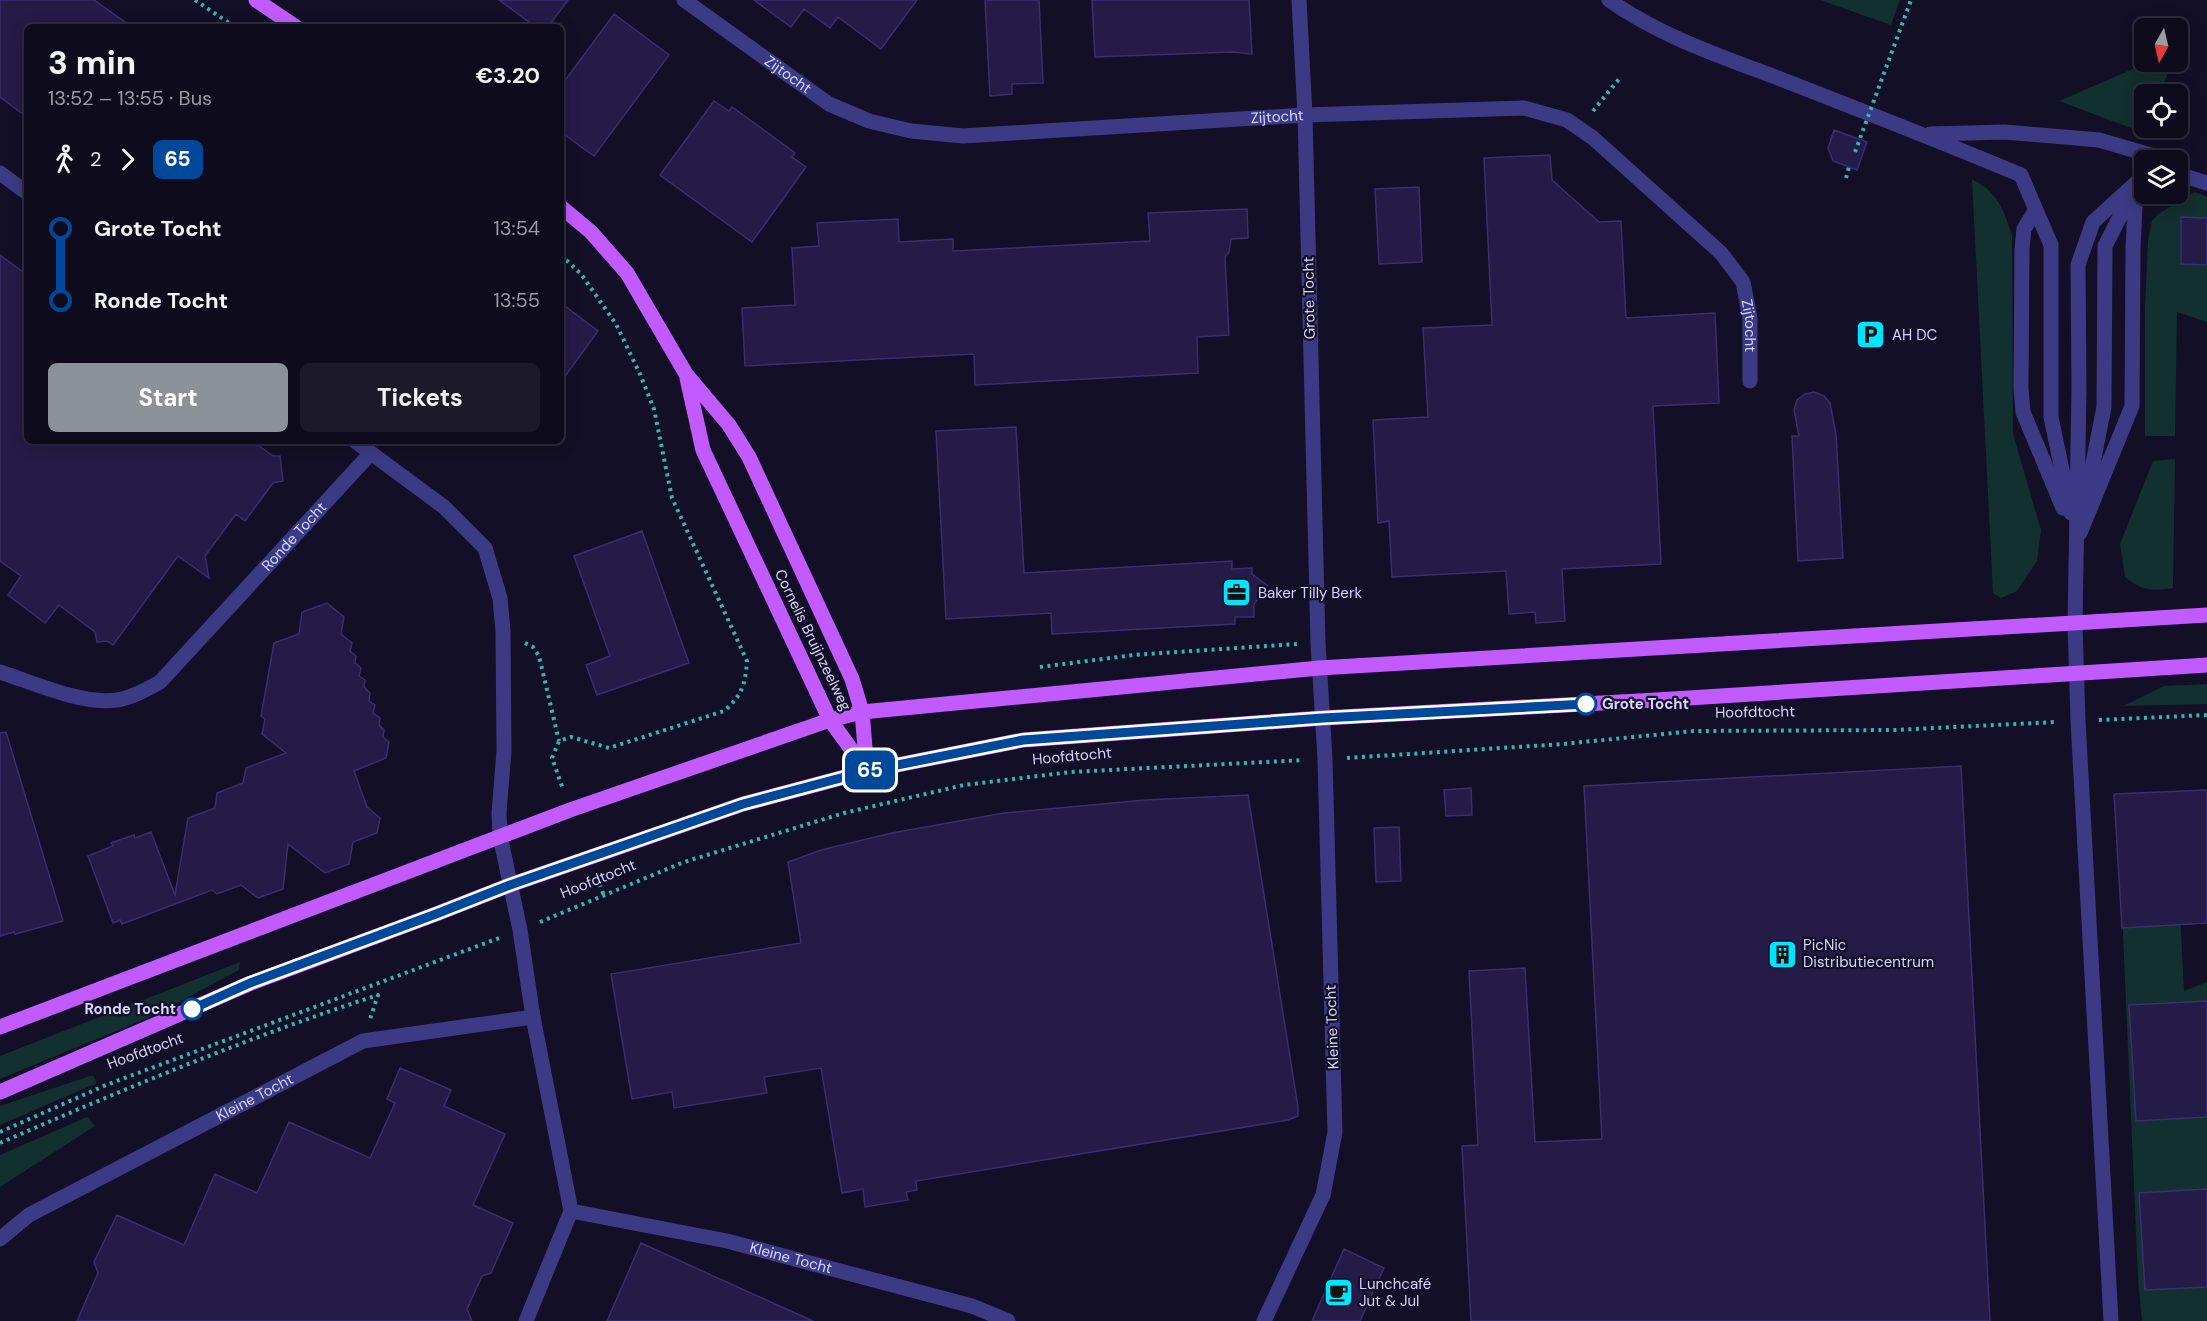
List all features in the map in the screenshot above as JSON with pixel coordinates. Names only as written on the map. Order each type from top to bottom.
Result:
[{"type":"main road","points":[[256,0],[292,24]]},
{"type":"main road","name":"Cornelis Bruijnzeelweg","points":[[564,210],[591,232],[627,273],[686,374],[729,425],[749,457],[852,680],[862,712],[867,771]]},
{"type":"main road","name":"Cornelis Bruijnzeelweg","points":[[686,374],[703,450],[830,720],[867,771]]},
{"type":"main road","points":[[0,1027],[570,810],[830,720],[862,712],[1319,668],[2207,615]]},
{"type":"main road","name":"Hoofdtocht","points":[[0,1092],[250,983],[510,885],[743,804],[867,771],[1023,740],[1323,718],[1657,700],[2207,665]]},
{"type":"street","name":"Zijtocht","points":[[684,0],[829,104],[869,121],[911,132],[963,136],[1305,115],[1524,108],[1567,120],[1593,138],[1721,253],[1743,282],[1750,318],[1750,381]]},
{"type":"street","name":"Grote Tocht","points":[[1299,0],[1305,115],[1318,643],[1323,718]]},
{"type":"street","points":[[1609,0],[1634,18],[1681,40],[1924,134],[2021,175],[2051,245],[2051,417],[2077,541]]},
{"type":"street","points":[[1924,134],[2005,132],[2099,140],[2134,150]]},
{"type":"street","points":[[0,173],[24,191]]},
{"type":"street","points":[[2188,176],[2207,183]]},
{"type":"street","points":[[2111,1321],[2078,721],[2075,624],[2078,265],[2093,222],[2134,186]]},
{"type":"street","points":[[2077,541],[2104,407],[2105,246],[2134,193]]},
{"type":"street","points":[[2077,541],[2132,406],[2133,248],[2138,204]]},
{"type":"street","points":[[2035,212],[2024,229],[2022,249],[2023,412],[2077,541]]},
{"type":"street","points":[[359,444],[444,507],[485,548],[500,598],[503,632],[504,751],[499,813],[500,836],[520,930],[533,1017],[571,1211],[526,1321]]},
{"type":"street","name":"Ronde Tocht","points":[[0,672],[63,693],[94,699],[118,700],[145,691],[160,682],[370,453]]},
{"type":"street","name":"Kleine Tocht","points":[[1264,1321],[1323,1195],[1335,1132],[1323,718]]},
{"type":"street","name":"Kleine Tocht","points":[[0,1239],[29,1215],[363,1041],[533,1017]]},
{"type":"street","name":"Kleine Tocht","points":[[571,1211],[727,1241],[972,1306],[1007,1321]]},
{"type":"path","points":[[195,0],[231,24]]},
{"type":"path","points":[[1855,152],[1911,0]]},
{"type":"path","points":[[1579,128],[1619,79]]},
{"type":"path","points":[[1846,178],[1849,167]]},
{"type":"path","points":[[559,741],[571,737],[609,748],[723,711],[738,698],[746,680],[747,661],[672,498],[654,409],[639,374],[616,324],[581,274],[564,258]]},
{"type":"path","points":[[503,632],[533,647],[539,656],[559,741],[552,758],[570,810]]},
{"type":"path","points":[[1040,667],[1134,655],[1318,643]]},
{"type":"path","name":"Hoofdtocht","points":[[0,1132],[106,1085],[520,930],[684,862],[844,813],[964,785],[1071,772],[1563,744],[1693,731],[1895,730],[2207,715]]},
{"type":"path","points":[[590,858],[604,896]]},
{"type":"path","points":[[0,1143],[109,1096],[297,1021],[378,995],[363,1041]]},
{"type":"green space","points":[[1820,0],[1900,0],[1891,25]]},
{"type":"green space","points":[[2134,68],[2134,72],[2169,72],[2163,84],[2134,84],[2134,129],[2059,101]]},
{"type":"green space","points":[[1972,179],[1994,196],[2006,217],[2012,235],[2013,434],[2041,530],[2037,561],[2017,591],[2001,598],[1993,593]]},
{"type":"green space","points":[[2195,192],[2207,197],[2207,322],[2177,312],[2175,436],[2145,436],[2145,308],[2148,241],[2152,221],[2158,214],[2175,204],[2188,204],[2188,196]]},
{"type":"green space","points":[[2175,459],[2173,588],[2148,589],[2125,577],[2120,544],[2153,461]]},
{"type":"green space","points":[[2207,684],[2207,704],[2123,706],[2164,686]]},
{"type":"green space","points":[[2174,792],[2184,991],[2207,982],[2207,1321],[2142,1321],[2138,1278],[2117,796]]},
{"type":"green space","points":[[240,962],[239,970],[155,1015],[0,1079],[0,1056]]},
{"type":"green space","points":[[93,1075],[97,1083],[0,1125],[0,1106]]},
{"type":"green space","points":[[87,1117],[95,1126],[0,1187],[0,1155]]},
{"type":"building","points":[[0,0],[94,0],[128,24],[24,24],[24,115],[0,97]]},
{"type":"building","points":[[499,0],[568,0],[550,24],[532,24]]},
{"type":"building","points":[[754,0],[917,0],[881,49],[838,17],[830,28],[804,9],[791,27]]},
{"type":"building","points":[[985,0],[1039,0],[1043,83],[1012,84],[1012,94],[990,96]]},
{"type":"building","points":[[1092,0],[1249,0],[1252,54],[1232,52],[1095,57]]},
{"type":"building","points":[[614,14],[669,55],[594,156],[564,134],[564,82]]},
{"type":"building","points":[[714,101],[729,111],[732,107],[795,153],[792,157],[806,167],[752,242],[660,175]]},
{"type":"building","points":[[1834,130],[1867,142],[1857,170],[1833,161],[1828,148]]},
{"type":"building","points":[[1550,155],[1552,180],[1599,222],[1621,221],[1626,318],[1715,313],[1719,403],[1653,406],[1661,564],[1562,569],[1565,621],[1536,623],[1535,612],[1509,614],[1506,571],[1392,577],[1389,521],[1378,523],[1373,420],[1428,417],[1423,328],[1492,325],[1484,158]]},
{"type":"building","points":[[1419,187],[1422,262],[1379,264],[1375,189]]},
{"type":"building","points":[[1247,209],[1248,238],[1231,239],[1229,252],[1225,257],[1229,335],[1197,337],[1198,373],[975,385],[974,354],[745,366],[742,308],[795,305],[792,248],[819,246],[817,223],[898,219],[899,242],[953,239],[953,251],[1150,241],[1148,213]]},
{"type":"building","points":[[2181,217],[2207,218],[2207,265],[2181,264]]},
{"type":"building","points":[[0,255],[24,273],[24,444],[256,444],[273,456],[280,456],[283,481],[273,483],[245,521],[236,514],[205,556],[209,578],[178,556],[113,645],[107,641],[97,642],[95,632],[59,605],[45,623],[8,595],[21,576],[0,561]]},
{"type":"building","points":[[564,305],[598,331],[564,378]]},
{"type":"building","points":[[1814,392],[1824,396],[1830,403],[1836,434],[1843,558],[1798,561],[1792,436],[1799,436],[1794,410],[1797,400],[1805,394]]},
{"type":"building","points":[[1016,427],[1024,573],[1232,561],[1232,569],[1252,568],[1252,574],[1268,586],[1254,604],[1254,617],[1235,617],[1235,624],[1052,634],[1051,613],[946,619],[936,431]]},
{"type":"building","points":[[642,531],[689,663],[597,695],[586,665],[610,656],[574,556]]},
{"type":"building","points":[[327,603],[344,617],[341,634],[352,643],[350,651],[356,656],[355,663],[361,668],[359,676],[365,680],[364,687],[370,693],[369,701],[375,705],[373,713],[380,718],[379,725],[384,730],[383,737],[389,742],[386,758],[354,771],[367,807],[380,818],[377,833],[353,842],[349,864],[325,873],[288,844],[283,889],[258,898],[241,885],[217,894],[212,890],[122,924],[120,920],[113,923],[88,856],[113,846],[111,843],[151,832],[175,895],[188,818],[215,808],[217,793],[243,783],[246,768],[286,753],[262,734],[265,719],[261,716],[274,643],[299,634],[302,612]]},
{"type":"building","points":[[6,732],[63,921],[0,936],[0,733]]},
{"type":"building","name":"PicNic Distributiecentrum","points":[[1961,766],[1990,1321],[1471,1321],[1462,1146],[1478,1145],[1469,971],[1525,968],[1535,1142],[1602,1139],[1584,786]]},
{"type":"building","points":[[1471,788],[1472,815],[1446,816],[1444,790]]},
{"type":"building","points":[[2207,790],[2207,923],[2122,928],[2114,794]]},
{"type":"building","points":[[1248,795],[1298,1116],[1288,1120],[916,1181],[917,1190],[906,1192],[908,1200],[865,1207],[863,1189],[842,1193],[821,1068],[764,1077],[767,1093],[674,1108],[672,1092],[632,1099],[611,974],[801,943],[788,862],[821,850],[892,833],[1004,813],[1145,800]]},
{"type":"building","points":[[1399,827],[1401,881],[1376,882],[1374,828]]},
{"type":"building","points":[[2207,1001],[2207,1117],[2136,1121],[2129,1005]]},
{"type":"building","points":[[400,1068],[451,1090],[444,1106],[505,1134],[473,1205],[513,1223],[491,1273],[482,1276],[467,1309],[472,1321],[77,1321],[98,1273],[94,1262],[117,1215],[184,1245],[215,1174],[257,1193],[289,1122],[370,1158],[395,1103],[387,1099]]},
{"type":"building","points":[[2207,1189],[2207,1287],[2145,1290],[2139,1193]]},
{"type":"building","points":[[641,1243],[744,1290],[813,1321],[607,1321]]},
{"type":"building","points":[[1344,1249],[1384,1268],[1360,1321],[1312,1321]]},
{"type":"bus line","name":"65","points":[[192,1009],[250,983],[510,885],[743,804],[867,771],[1023,740],[1323,718],[1586,704]]},
{"type":"place","name":"AH DC","points":[[1871,335]]},
{"type":"place","name":"Baker Tilly Berk","points":[[1237,593]]},
{"type":"place","name":"Grote Tocht","points":[[1586,704]]},
{"type":"place","name":"PicNic Distributiecentrum","points":[[1782,954]]},
{"type":"place","name":"Ronde Tocht","points":[[192,1009]]},
{"type":"place","name":"Lunchcafé Jut & Jul","points":[[1338,1293]]}]
